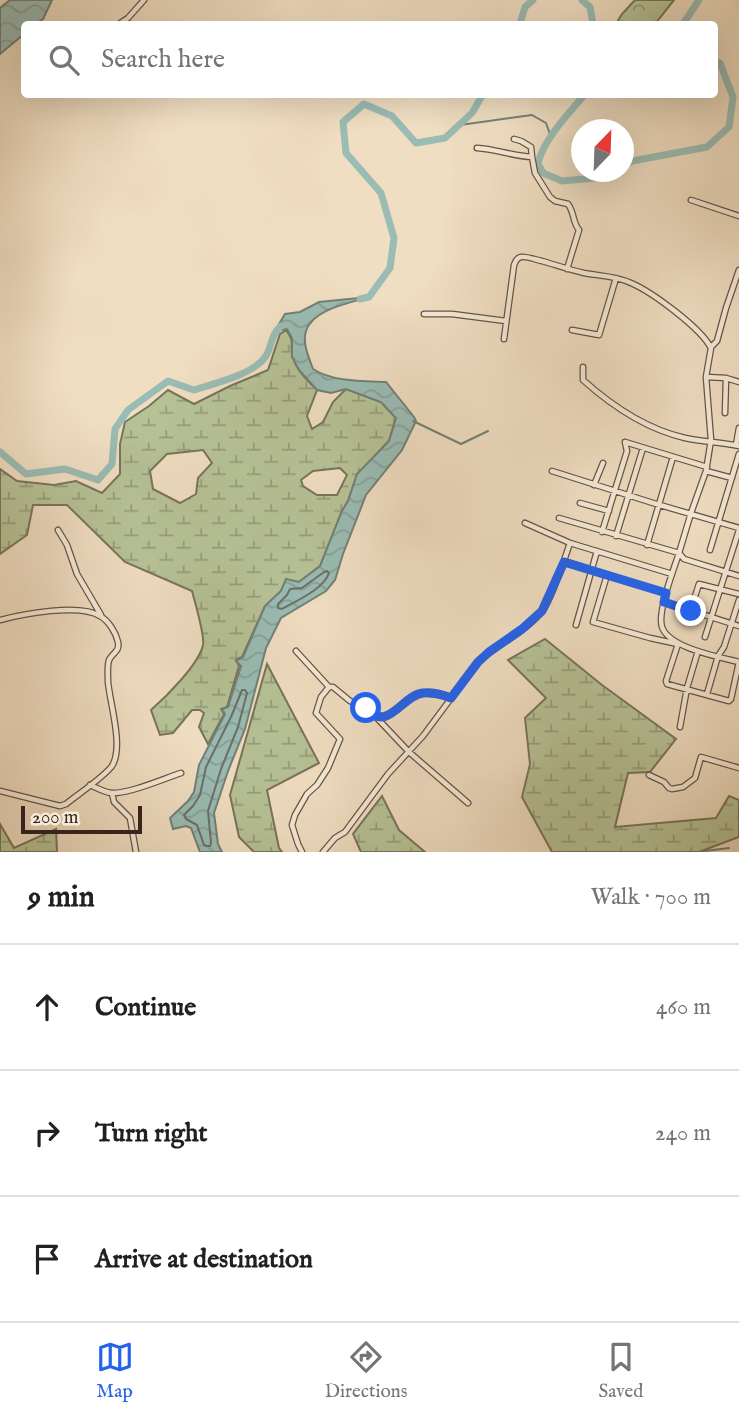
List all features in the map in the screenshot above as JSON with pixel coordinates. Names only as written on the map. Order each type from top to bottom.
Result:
[{"type":"street","points":[[124,21],[144,0]]},
{"type":"street","points":[[514,139],[531,147],[535,173],[550,197],[568,204],[574,214],[574,223],[579,230],[567,269]]},
{"type":"street","points":[[477,148],[532,157]]},
{"type":"street","points":[[691,200],[739,216]]},
{"type":"street","points":[[504,339],[512,272],[520,257],[617,278],[645,290],[679,315],[711,348]]},
{"type":"street","points":[[678,644],[668,636],[661,618],[666,593],[706,469],[711,440],[706,377],[711,348],[717,341],[739,270]]},
{"type":"street","points":[[572,330],[599,335],[617,278]]},
{"type":"street","points":[[424,314],[452,314],[506,321]]},
{"type":"street","points":[[583,367],[583,380],[601,395],[635,418],[660,429],[686,438],[737,446],[739,428]]},
{"type":"street","points":[[706,377],[739,382]]},
{"type":"street","points":[[725,413],[726,379]]},
{"type":"street","points":[[602,532],[627,450],[625,442],[732,478]]},
{"type":"street","points":[[617,536],[643,448]]},
{"type":"street","points":[[710,550],[739,454]]},
{"type":"street","points":[[647,545],[673,457]]},
{"type":"street","points":[[594,485],[603,463]]},
{"type":"street","points":[[552,471],[739,529],[705,637]]},
{"type":"street","points":[[580,503],[609,511]]},
{"type":"street","points":[[558,518],[679,553],[684,559],[739,576]]},
{"type":"street","points":[[525,523],[570,543],[672,574]]},
{"type":"street","points":[[0,791],[60,806],[112,766],[117,742],[108,670],[111,657],[118,650],[118,643],[114,631],[101,616],[77,574],[67,545],[58,530]]},
{"type":"street","points":[[323,852],[335,838],[345,832],[483,657],[542,611],[570,543]]},
{"type":"street","points":[[576,625],[597,551]]},
{"type":"street","points":[[564,562],[666,593]]},
{"type":"street","points":[[607,575],[593,622],[678,644],[739,662],[729,701],[666,683],[678,644]]},
{"type":"street","points":[[687,621],[699,584],[739,594]]},
{"type":"street","points":[[707,694],[739,600]]},
{"type":"street","points":[[664,602],[739,625]]},
{"type":"street","points":[[0,620],[39,612],[83,610],[101,616]]},
{"type":"street","points":[[680,727],[698,650]]},
{"type":"street","points":[[296,651],[329,687],[375,716],[409,752],[468,803]]},
{"type":"street","points":[[302,852],[292,825],[295,816],[307,794],[317,785],[328,768],[340,739],[316,715],[321,697],[329,687]]},
{"type":"street","points":[[375,716],[386,717],[413,696],[422,693],[451,698]]},
{"type":"street","points":[[649,775],[672,789],[682,787],[695,778],[701,757],[739,768]]},
{"type":"street","points":[[90,785],[112,793],[154,783],[181,772]]},
{"type":"street","points":[[112,793],[114,802],[130,818],[136,852]]},
{"type":"green space","points":[[635,0],[674,0],[657,21],[618,21]]},
{"type":"green space","points":[[286,330],[289,334],[297,366],[317,390],[307,416],[312,429],[323,422],[333,402],[346,389],[381,402],[396,418],[389,441],[357,475],[320,566],[299,582],[286,580],[281,591],[265,606],[242,657],[236,660],[239,666],[227,707],[221,709],[224,714],[208,744],[199,727],[204,713],[200,710],[192,710],[173,733],[160,735],[151,710],[189,670],[203,645],[192,591],[125,562],[67,505],[33,505],[27,535],[0,554],[0,469],[17,481],[54,485],[76,481],[102,493],[120,474],[120,444],[125,422],[168,390],[194,404],[268,370],[280,334]],"holes":[[[203,450],[212,463],[198,478],[196,494],[180,503],[153,489],[150,471],[167,454]],[[340,468],[347,475],[337,495],[317,495],[303,486],[301,480],[313,471]]]},
{"type":"green space","points":[[545,639],[676,739],[650,772],[628,773],[615,827],[716,818],[729,796],[739,800],[739,837],[699,852],[552,852],[522,797],[530,764],[525,718],[546,698],[508,660]]},
{"type":"green space","points":[[267,664],[319,763],[267,790],[282,852],[254,852],[239,837],[230,795]]},
{"type":"green space","points":[[382,796],[399,830],[425,852],[361,852],[353,834]]},
{"type":"green space","points":[[0,824],[14,848],[56,829],[57,852],[0,852]]},
{"type":"water","points":[[10,0],[52,0],[40,21],[21,21],[21,36],[0,54],[0,8]]},
{"type":"water","points":[[369,297],[333,308],[310,323],[305,340],[313,369],[339,379],[386,382],[416,421],[402,450],[366,495],[335,580],[326,591],[281,618],[266,648],[245,729],[214,813],[218,844],[222,852],[200,852],[191,828],[186,826],[173,829],[170,818],[194,792],[199,765],[225,714],[222,709],[228,707],[241,666],[236,661],[243,657],[265,606],[281,591],[286,579],[299,582],[320,566],[357,474],[389,441],[396,418],[381,402],[346,389],[331,393],[317,390],[299,370],[292,357],[292,338],[287,329],[275,331],[285,314],[300,312],[319,302]]},
{"type":"waterway","points":[[521,21],[525,7],[533,0]]},
{"type":"waterway","points":[[582,0],[590,7],[592,21]]},
{"type":"waterway","points":[[685,21],[699,0]]},
{"type":"waterway","points":[[634,161],[707,147],[729,127],[733,97],[718,63]]},
{"type":"waterway","points":[[360,299],[369,297],[390,268],[394,238],[381,193],[346,153],[343,122],[364,104],[392,116],[416,143],[445,138],[472,113],[481,98]]},
{"type":"waterway","points":[[571,180],[562,181],[543,173],[538,163],[551,135],[582,98]]},
{"type":"waterway","points":[[460,125],[532,115],[546,123],[551,137]]},
{"type":"waterway","points":[[0,452],[26,474],[65,469],[98,480],[112,464],[115,429],[128,410],[168,381],[194,390],[252,368],[266,356],[275,333],[281,326]]},
{"type":"waterway","points":[[413,421],[461,444],[488,431]]},
{"type":"waterway","points":[[697,852],[729,848]]},
{"type":"route","points":[[366,708],[375,716],[386,717],[413,696],[422,693],[451,698],[478,662],[542,611],[564,562],[666,593],[664,602],[691,611]]}]
